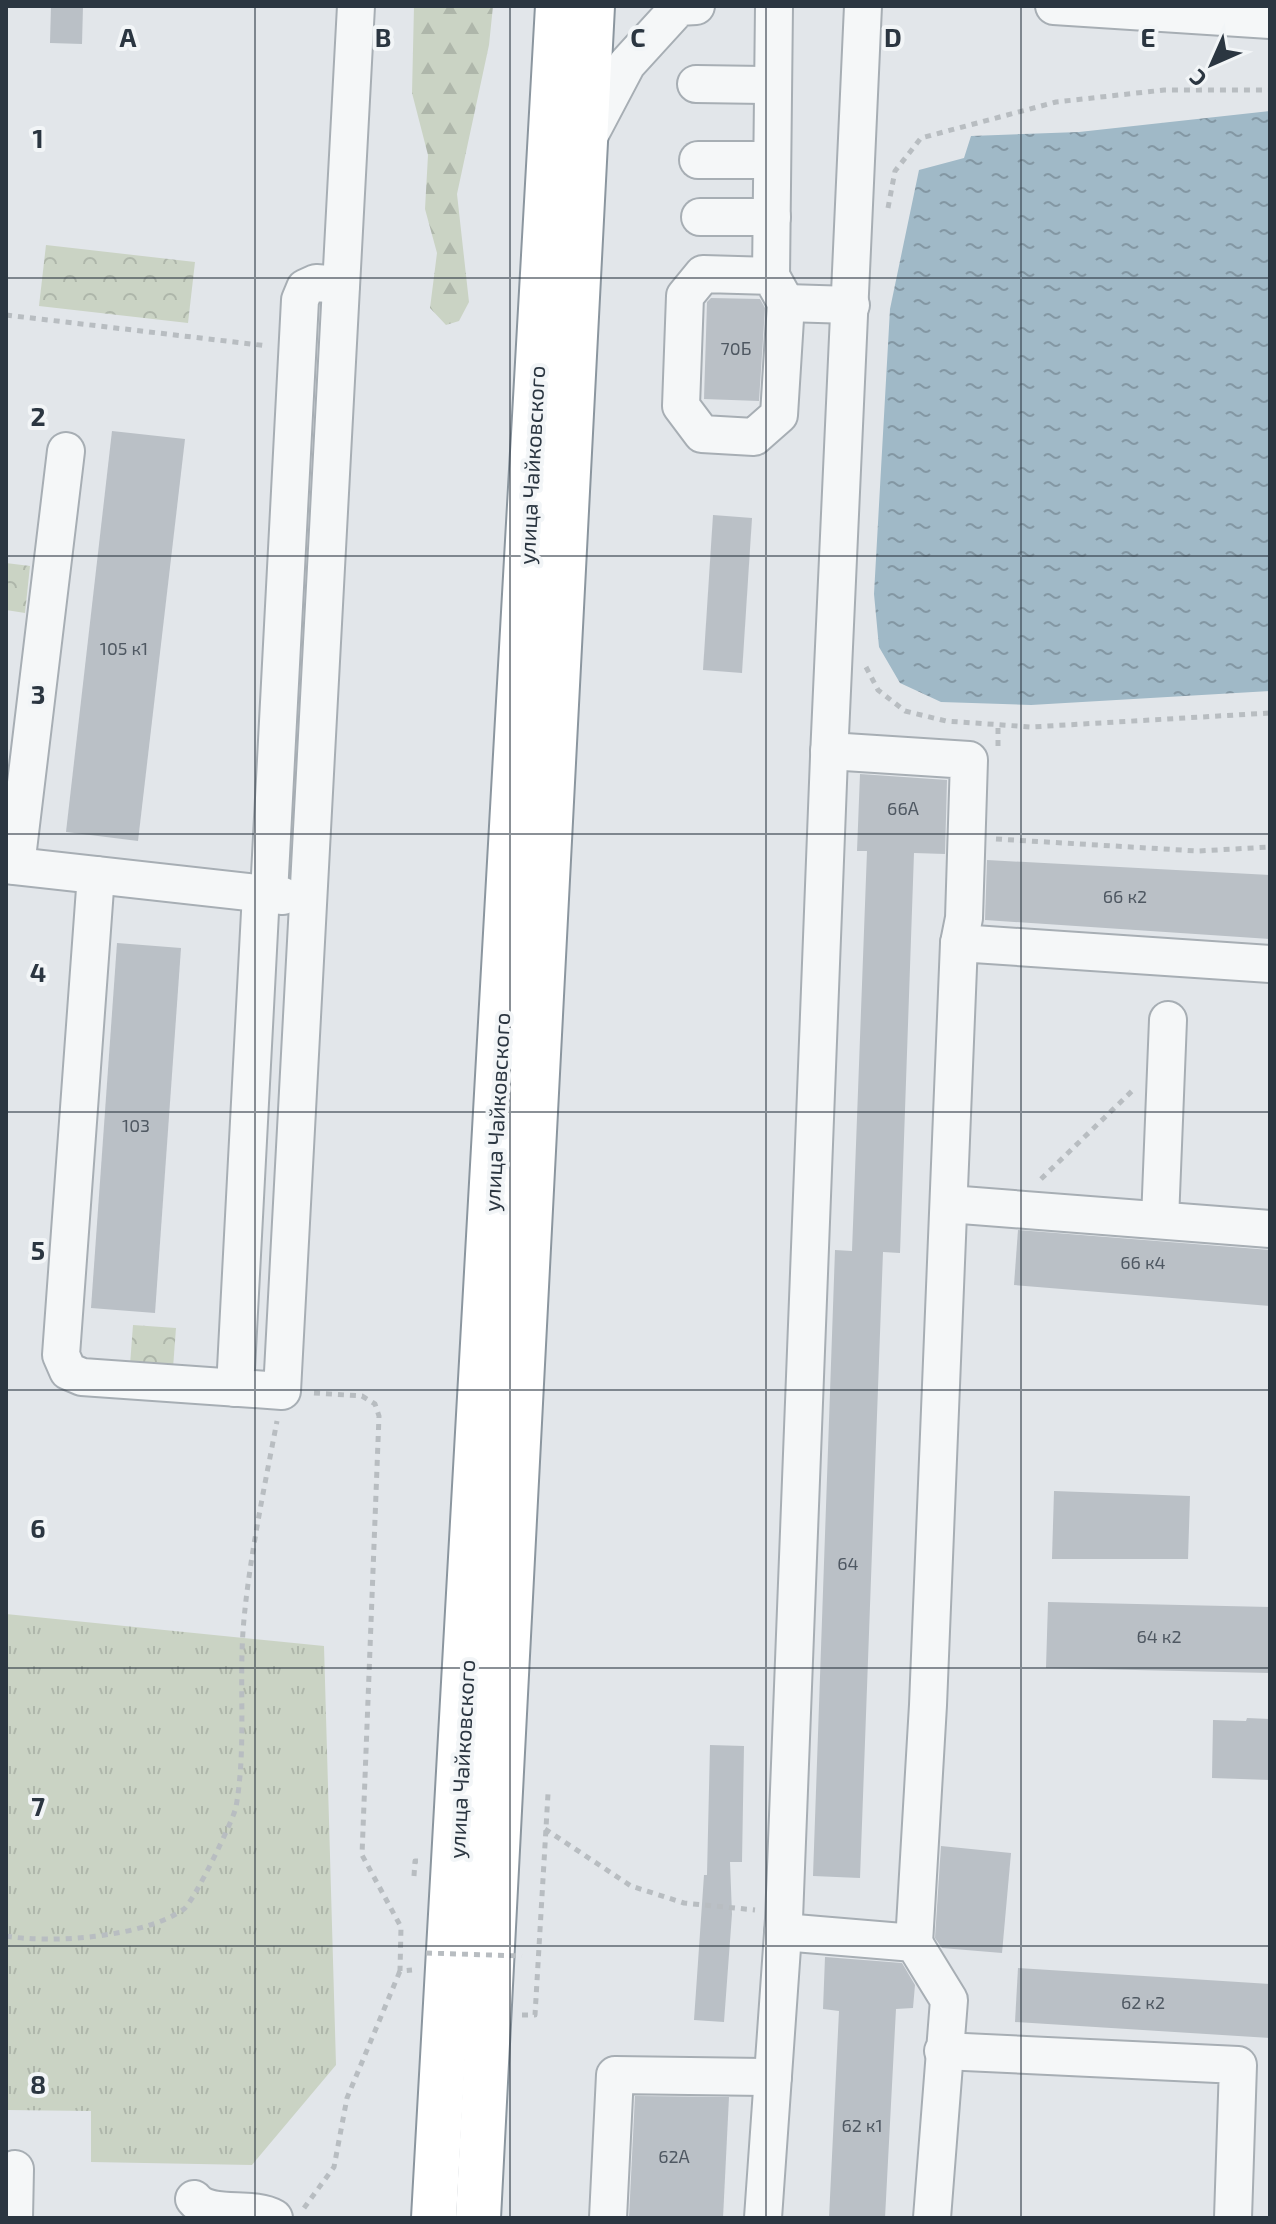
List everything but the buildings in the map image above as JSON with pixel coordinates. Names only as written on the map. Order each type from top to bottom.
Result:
[{"type":"highway","name":"улица Чайковского","points":[[434,2218],[558,6]]},
{"type":"highway","name":"улица Чайковского","points":[[478,2218],[592,6]]},
{"type":"street","points":[[96,875],[61,1355],[68,1371],[82,1377],[282,1391],[356,6]]},
{"type":"street","points":[[584,147],[627,64],[680,6],[696,6]]},
{"type":"street","points":[[774,6],[772,217],[778,290],[851,305]]},
{"type":"street","points":[[763,2218],[783,1922],[829,751],[863,6]]},
{"type":"street","points":[[1054,6],[1270,20]]},
{"type":"street","points":[[696,84],[773,85]]},
{"type":"street","points":[[698,160],[772,160]]},
{"type":"street","points":[[700,217],[772,217]]},
{"type":"street","points":[[235,1388],[300,300],[305,288],[316,283],[341,285]]},
{"type":"street","points":[[66,451],[11,866],[308,899]]},
{"type":"street","points":[[829,751],[969,760],[914,1943],[949,2000],[932,2218]]},
{"type":"street","points":[[959,943],[1270,964]]},
{"type":"street","points":[[1160,1220],[1168,1020]]},
{"type":"street","points":[[949,1204],[1270,1229]]},
{"type":"street","points":[[783,1922],[914,1943]]},
{"type":"street","points":[[943,2051],[1238,2065],[1233,2218]]},
{"type":"street","points":[[608,2218],[615,2075],[773,2077]]},
{"type":"street","points":[[14,2218],[15,2169]]},
{"type":"street","points":[[194,2199],[200,2206],[211,2209],[256,2210],[274,2218]]},
{"type":"path","points":[[887,213],[895,171],[921,138],[1056,102],[1164,90],[1270,90]]},
{"type":"path","points":[[6,315],[298,349]]},
{"type":"path","points":[[863,655],[866,669],[878,690],[905,711],[946,721],[1031,727],[1270,713]]},
{"type":"path","points":[[967,853],[997,839],[1198,851],[1270,847]]},
{"type":"path","points":[[1012,1207],[1166,1059]]},
{"type":"path","points":[[6,1936],[97,1937],[139,1927],[185,1908],[207,1872],[235,1810],[243,1726],[244,1619],[282,1391],[362,1396],[375,1404],[379,1416],[362,1855],[401,1927],[400,1971],[347,2098],[334,2167],[298,2218]]},
{"type":"path","points":[[521,2000],[521,2015],[535,2015],[548,1794]]},
{"type":"path","points":[[545,1829],[631,1886],[684,1903],[783,1922]]},
{"type":"path","points":[[426,1953],[522,1956],[522,1971]]},
{"type":"path","points":[[400,1971],[412,1971]]},
{"type":"green space","points":[[414,6],[493,6],[489,45],[457,194],[469,302],[459,321],[446,325],[430,308],[437,253],[425,209],[428,155],[412,93]]},
{"type":"green space","points":[[46,245],[195,262],[188,323],[39,306]]},
{"type":"green space","points":[[6,563],[30,566],[25,613],[6,610]]},
{"type":"green space","points":[[133,1325],[176,1328],[173,1368],[130,1365]]},
{"type":"green space","points":[[6,1614],[324,1646],[336,2065],[252,2165],[91,2162],[91,2111],[6,2110]]},
{"type":"water","points":[[1270,111],[1270,691],[1031,705],[941,702],[900,683],[879,647],[874,594],[890,309],[919,170],[964,158],[971,136],[1079,132]]}]
